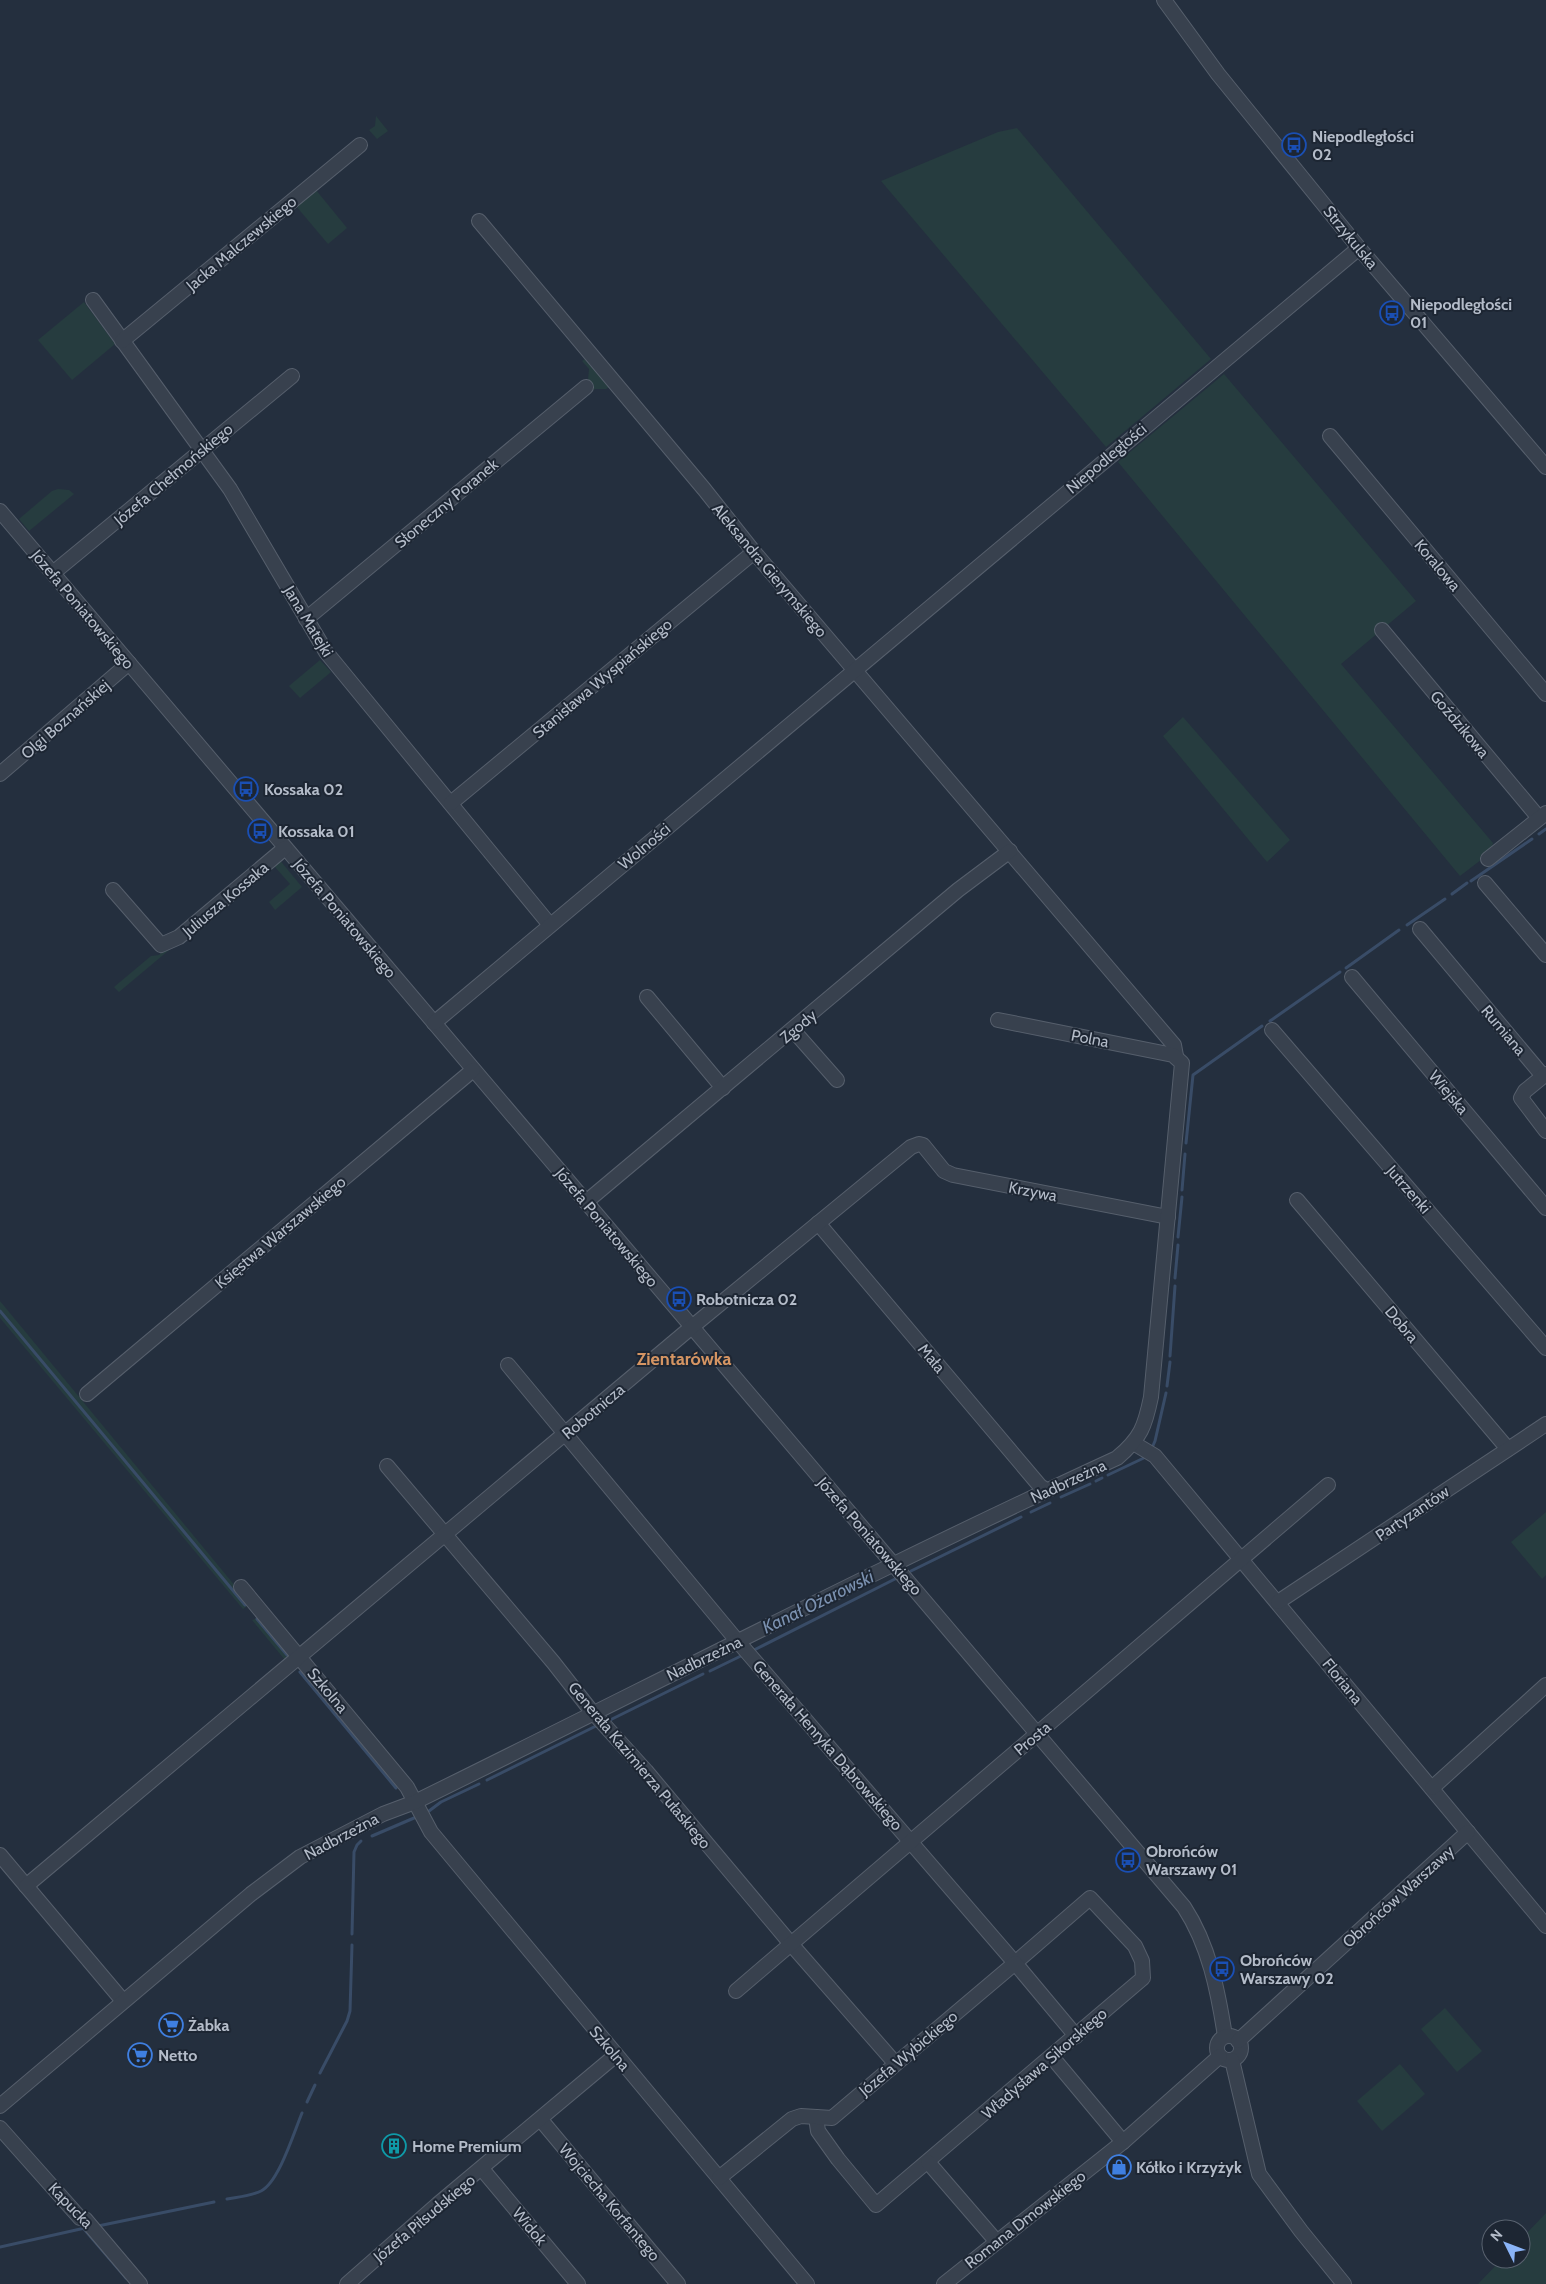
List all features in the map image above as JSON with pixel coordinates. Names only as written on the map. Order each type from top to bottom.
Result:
[{"type":"street","name":"Strzykulska","points":[[1164,0],[1218,74],[1359,248],[1546,467]]},
{"type":"street","name":"Jacka Malczewskiego","points":[[122,341],[360,145]]},
{"type":"street","name":"Aleksandra Gierymskiego","points":[[479,221],[698,482],[754,552],[1174,1045],[1178,1058]]},
{"type":"street","name":"Niepodległości","points":[[854,669],[1359,248]]},
{"type":"street","name":"Jana Matejki","points":[[92,300],[230,489],[320,644],[550,925]]},
{"type":"street","name":"Józefa Chełmońskiego","points":[[53,573],[292,376]]},
{"type":"street","name":"Słoneczny Poranek","points":[[306,619],[586,388]]},
{"type":"street","name":"Koralowa","points":[[1330,436],[1546,694]]},
{"type":"street","name":"Józefa Poniatowskiego","points":[[0,511],[1174,1895],[1202,1937],[1232,2039]]},
{"type":"street","name":"Stanisława Wyspiańskiego","points":[[450,803],[754,552]]},
{"type":"street","name":"Goździkowa","points":[[1382,630],[1542,816]]},
{"type":"street","name":"Olgi Boznańskiej","points":[[0,774],[129,663]]},
{"type":"street","name":"Wolności","points":[[434,1023],[854,669]]},
{"type":"street","points":[[1488,859],[1542,816]]},
{"type":"street","name":"Juliusza Kossaka","points":[[113,890],[161,945],[179,937],[285,848]]},
{"type":"street","name":"Zgody","points":[[586,1202],[958,890],[1010,851]]},
{"type":"street","points":[[1486,883],[1546,955]]},
{"type":"street","name":"Rumiana","points":[[1420,929],[1544,1075],[1521,1098],[1546,1130]]},
{"type":"street","name":"Wiejska","points":[[1352,978],[1546,1208]]},
{"type":"street","points":[[647,997],[723,1088]]},
{"type":"street","name":"Polna","points":[[998,1020],[1178,1058]]},
{"type":"street","points":[[793,1030],[837,1080]]},
{"type":"street","name":"Jutrzenki","points":[[1272,1030],[1546,1348]]},
{"type":"street","name":"Nadbrzeżna","points":[[0,2106],[123,2000],[251,1894],[300,1857],[383,1814],[415,1802],[822,1601],[894,1563],[1117,1458],[1145,1450],[1146,1420],[1152,1397],[1182,1063],[1178,1058]]},
{"type":"street","name":"Księstwa Warszawskiego","points":[[87,1394],[473,1070]]},
{"type":"street","name":"Krzywa","points":[[911,1147],[918,1144],[923,1146],[944,1171],[953,1175],[1168,1217]]},
{"type":"street","name":"Robotnicza","points":[[26,1886],[692,1327],[911,1147]]},
{"type":"street","name":"Dobra","points":[[1297,1200],[1508,1449]]},
{"type":"street","name":"Mała","points":[[818,1224],[1040,1486],[1046,1490]]},
{"type":"street","name":"Generała Henryka Dąbrowskiego","points":[[508,1365],[738,1641],[1014,1963]]},
{"type":"street","name":"Partyzantów","points":[[1278,1602],[1546,1424]]},
{"type":"street","name":"Floriana","points":[[1145,1450],[1242,1559],[1546,1926]]},
{"type":"street","name":"Generała Kazimierza Pułaskiego","points":[[387,1466],[790,1944],[895,2063]]},
{"type":"street","name":"Prosta","points":[[736,1991],[1328,1485]]},
{"type":"street","name":"Szkolna","points":[[241,1587],[299,1656],[415,1802],[431,1832],[807,2284]]},
{"type":"street","points":[[1432,1788],[1546,1685]]},
{"type":"street","name":"Obrońców Warszawy","points":[[1232,2039],[1468,1832]]},
{"type":"street","points":[[0,1855],[123,2000]]},
{"type":"street","name":"Władysława Sikorskiego","points":[[816,2117],[818,2131],[838,2159],[876,2205],[1143,1978],[1142,1962],[1135,1946],[1090,1898],[1014,1963]]},
{"type":"street","points":[[1014,1963],[1076,2036]]},
{"type":"street","name":"Józefa Wybickiego","points":[[719,2178],[792,2119],[801,2116],[832,2118],[1014,1963]]},
{"type":"street","points":[[1226,2058],[1240,2053],[1232,2039],[1217,2045],[1226,2058],[1259,2174],[1301,2231],[1344,2284]]},
{"type":"street","name":"Józefa Piłsudskiego","points":[[347,2284],[438,2204],[541,2120],[616,2055]]},
{"type":"street","points":[[1052,2057],[1123,2142]]},
{"type":"street","name":"Romana Dmowskiego","points":[[944,2284],[1226,2058]]},
{"type":"street","name":"Wojciecha Korfantego","points":[[541,2120],[678,2284]]},
{"type":"street","name":"Kapucka","points":[[0,2128],[80,2218],[85,2219],[140,2284]]},
{"type":"street","points":[[928,2162],[997,2242]]},
{"type":"street","name":"Widok","points":[[482,2169],[578,2284]]},
{"type":"green space","points":[[376,116],[388,131],[377,139],[369,130],[375,126]]},
{"type":"green space","points":[[1017,128],[1211,359],[1106,447],[881,181],[998,132]]},
{"type":"green space","points":[[316,190],[347,228],[328,244],[296,206]]},
{"type":"green space","points":[[84,302],[115,344],[72,380],[38,340]]},
{"type":"green space","points":[[588,357],[613,385],[606,389],[595,389],[591,392],[587,388],[591,384],[588,380],[589,369],[582,361]]},
{"type":"green space","points":[[1224,374],[1416,601],[1341,664],[1493,843],[1490,853],[1460,876],[1118,462]]},
{"type":"green space","points":[[58,489],[69,490],[74,494],[29,531],[19,519],[52,491]]},
{"type":"green space","points":[[320,660],[331,672],[300,698],[289,686]]},
{"type":"green space","points":[[1183,717],[1290,840],[1267,862],[1163,736]]},
{"type":"green space","points":[[278,858],[302,887],[275,910],[269,902],[290,884],[275,867],[272,867]]},
{"type":"green space","points":[[181,940],[119,992],[114,987],[151,956],[159,955],[165,947]]},
{"type":"green space","points":[[0,1301],[250,1604],[243,1609],[0,1318]]},
{"type":"green space","points":[[1546,1512],[1546,1575],[1542,1579],[1511,1542]]},
{"type":"green space","points":[[261,1617],[289,1655],[285,1660],[252,1620]]},
{"type":"green space","points":[[1445,2008],[1482,2051],[1457,2072],[1421,2029]]},
{"type":"green space","points":[[1400,2064],[1425,2094],[1382,2131],[1357,2101]]},
{"type":"green space","points":[[1546,2213],[1546,2284],[1478,2284],[1492,2269],[1531,2269],[1531,2229]]},
{"type":"waterway","name":"Kanał Ożarowski","points":[[1539,834],[1546,829]]},
{"type":"waterway","name":"Kanał Ożarowski","points":[[1471,881],[1532,839]]},
{"type":"waterway","name":"Kanał Ożarowski","points":[[1452,894],[1467,883]]},
{"type":"waterway","name":"Kanał Ożarowski","points":[[1407,925],[1445,899]]},
{"type":"waterway","name":"Kanał Ożarowski","points":[[1346,968],[1399,930]]},
{"type":"waterway","name":"Kanał Ożarowski","points":[[1270,1021],[1340,972]]},
{"type":"waterway","name":"Kanał Ożarowski","points":[[1186,1143],[1193,1075],[1262,1026]]},
{"type":"waterway","name":"Kanał Ożarowski","points":[[1182,1190],[1185,1154]]},
{"type":"waterway","name":"Kanał Ożarowski","points":[[1178,1237],[1182,1197]]},
{"type":"waterway","name":"Kanał Ożarowski","points":[[1175,1278],[1178,1245]]},
{"type":"waterway","name":"Kanał Ożarowski","points":[[1170,1356],[1175,1286]]},
{"type":"waterway","points":[[0,1311],[245,1605]]},
{"type":"waterway","name":"Kanał Ożarowski","points":[[1167,1386],[1170,1362]]},
{"type":"waterway","name":"Kanał Ożarowski","points":[[1151,1450],[1155,1441],[1166,1393]]},
{"type":"waterway","name":"Kanał Ożarowski","points":[[1108,1475],[1148,1456]]},
{"type":"waterway","name":"Kanał Ożarowski","points":[[1096,1481],[1102,1478]]},
{"type":"waterway","name":"Kanał Ożarowski","points":[[1061,1497],[1090,1484]]},
{"type":"waterway","name":"Kanał Ożarowski","points":[[1031,1512],[1050,1503]]},
{"type":"waterway","name":"Kanał Ożarowski","points":[[911,1571],[1021,1517]]},
{"type":"waterway","name":"Kanał Ożarowski","points":[[754,1650],[895,1579]]},
{"type":"waterway","points":[[257,1619],[287,1655]]},
{"type":"waterway","name":"Kanał Ożarowski","points":[[710,1671],[745,1654]]},
{"type":"waterway","points":[[300,1672],[396,1788]]},
{"type":"waterway","name":"Kanał Ożarowski","points":[[608,1721],[703,1674]]},
{"type":"waterway","name":"Kanał Ożarowski","points":[[487,1780],[598,1725]]},
{"type":"waterway","name":"Kanał Ożarowski","points":[[429,1811],[441,1802],[479,1784]]},
{"type":"waterway","name":"Kanał Ożarowski","points":[[372,1836],[414,1818]]},
{"type":"waterway","name":"Kanał Ożarowski","points":[[352,1934],[354,1852],[361,1841]]},
{"type":"waterway","name":"Kanał Ożarowski","points":[[320,2073],[347,2021],[350,2011],[352,1945]]},
{"type":"waterway","name":"Kanał Ożarowski","points":[[307,2102],[315,2085]]},
{"type":"waterway","name":"Kanał Ożarowski","points":[[227,2199],[253,2194],[268,2186],[280,2167],[302,2113]]},
{"type":"waterway","name":"Kanał Ożarowski","points":[[98,2226],[214,2202]]},
{"type":"waterway","name":"Kanał Ożarowski","points":[[0,2247],[85,2228]]},
{"type":"waterway","points":[[84,2229],[126,2278]]},
{"type":"place","name":"Niepodległości 02","points":[[1294,145]]},
{"type":"place","name":"Niepodległości 01","points":[[1392,313]]},
{"type":"place","name":"Kossaka 02","points":[[246,789]]},
{"type":"place","name":"Kossaka 01","points":[[260,831]]},
{"type":"place","name":"Robotnicza 02","points":[[679,1299]]},
{"type":"place","name":"Obrońców Warszawy 01","points":[[1128,1860]]},
{"type":"place","name":"Obrońców Warszawy 02","points":[[1222,1969]]},
{"type":"place","name":"Żabka","points":[[171,2025]]},
{"type":"place","name":"Netto","points":[[140,2055]]},
{"type":"place","name":"Home Premium","points":[[394,2146]]},
{"type":"place","name":"Kółko i Krzyżyk","points":[[1119,2167]]},
{"type":"district","name":"Zientarówka","points":[[684,1359]]}]
